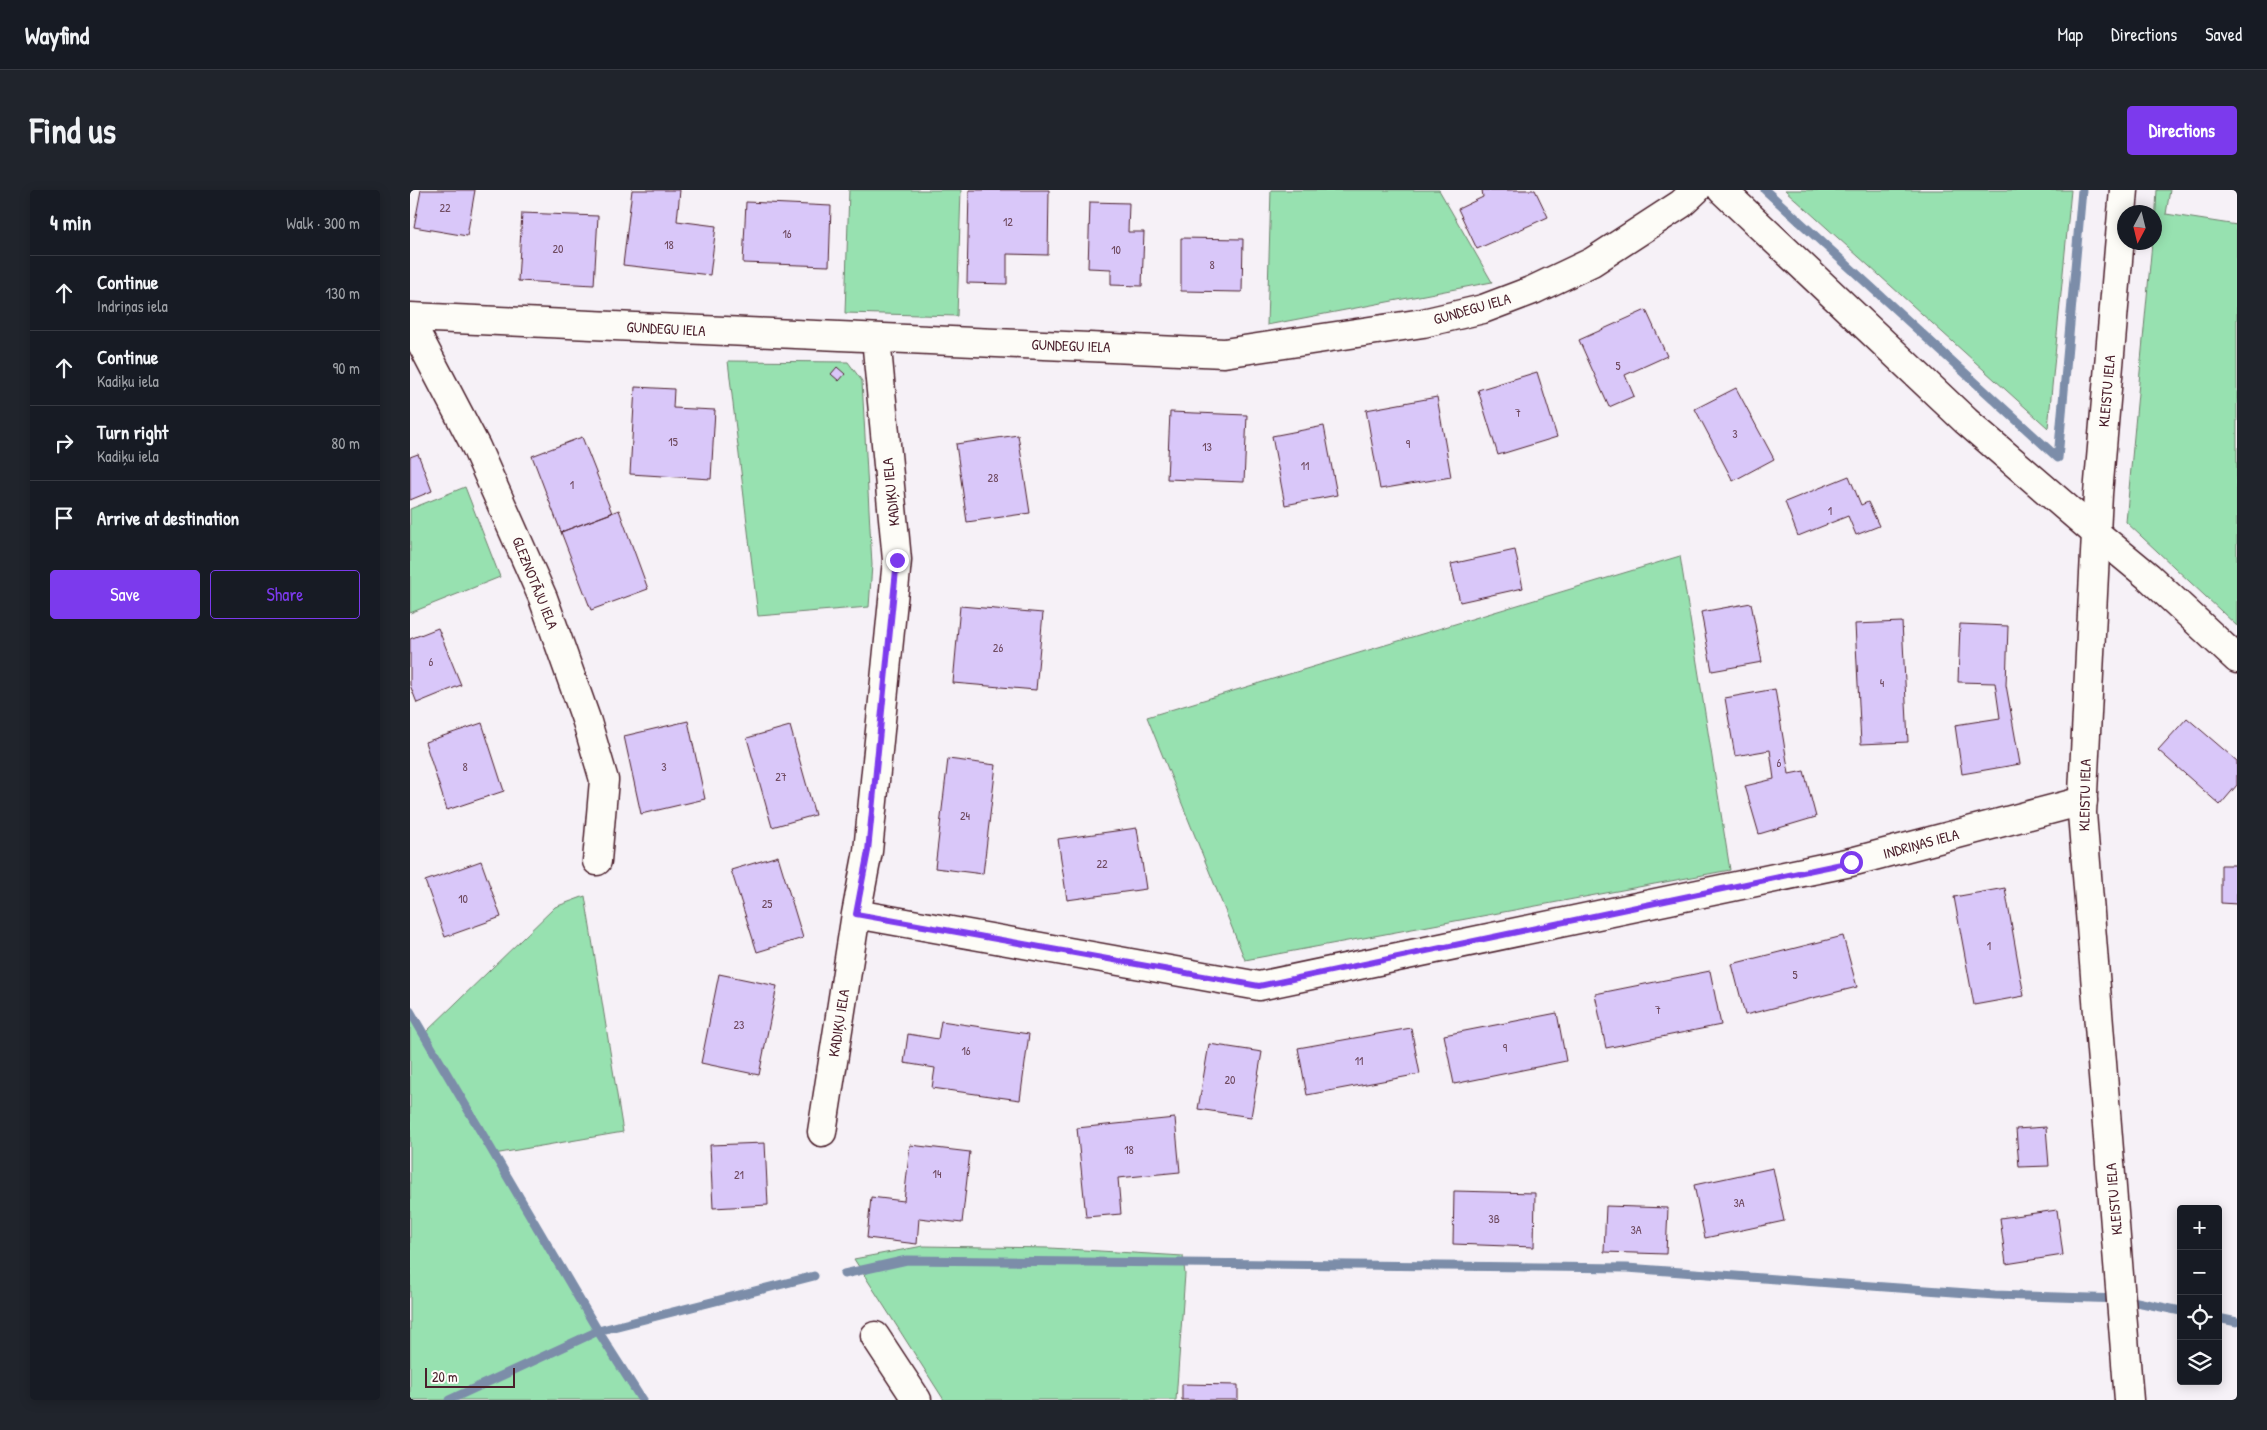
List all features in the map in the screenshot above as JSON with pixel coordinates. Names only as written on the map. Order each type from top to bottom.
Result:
[{"type":"street","name":"GUNDEGU IELA","points":[[410,319],[1224,353],[1423,323],[1482,309],[1533,290],[1592,262],[1681,204],[1696,190]]},
{"type":"street","points":[[1722,190],[1966,421],[2149,577],[2237,659]]},
{"type":"street","name":"KLEISTU IELA","points":[[2124,190],[2098,494],[2082,814],[2129,1400]]},
{"type":"street","name":"GLEZNOTĀJU IELA","points":[[410,319],[480,456],[542,598],[587,722],[604,780],[597,861]]},
{"type":"street","name":"KADIĶU IELA","points":[[822,1132],[856,914],[868,851],[897,560],[876,338]]},
{"type":"street","name":"INDRIŅAS IELA","points":[[856,914],[1259,986],[1851,862],[2083,801]]},
{"type":"street","points":[[876,1336],[917,1400]]},
{"type":"green space","points":[[849,190],[961,190],[957,316],[845,313]]},
{"type":"green space","points":[[1271,190],[1439,190],[1492,282],[1267,325]]},
{"type":"green space","points":[[1785,190],[2071,190],[2048,428]]},
{"type":"green space","points":[[2157,190],[2170,190],[2166,214],[2237,225],[2237,626],[2126,522],[2151,250],[2162,250],[2162,205],[2156,205]]},
{"type":"green space","points":[[728,361],[848,362],[862,381],[872,565],[869,607],[758,616]]},
{"type":"green space","points":[[465,487],[500,577],[410,613],[410,509]]},
{"type":"green space","points":[[1680,556],[1730,870],[1245,960],[1147,717]]},
{"type":"green space","points":[[585,896],[623,1132],[494,1154],[598,1331],[641,1400],[410,1400],[410,1011],[424,1034],[555,907]]},
{"type":"green space","points":[[923,1246],[1050,1248],[1183,1256],[1185,1274],[1176,1400],[944,1400],[854,1259]]},
{"type":"building","points":[[421,190],[475,190],[467,236],[414,227]]},
{"type":"building","points":[[632,190],[680,190],[677,221],[716,226],[710,275],[623,265]]},
{"type":"building","points":[[969,190],[1049,190],[1048,255],[1007,254],[1007,284],[967,283]]},
{"type":"building","points":[[1482,190],[1535,190],[1548,217],[1477,249],[1458,209],[1483,197]]},
{"type":"building","points":[[746,202],[831,206],[829,266],[743,263]]},
{"type":"building","points":[[1090,202],[1129,203],[1128,232],[1144,232],[1142,286],[1111,285],[1111,269],[1088,268]]},
{"type":"building","points":[[522,213],[598,216],[594,285],[518,281]]},
{"type":"building","points":[[1181,238],[1243,239],[1242,292],[1181,291]]},
{"type":"building","points":[[1646,310],[1667,356],[1625,375],[1634,396],[1609,407],[1579,340]]},
{"type":"building","points":[[837,367],[845,374],[839,381],[831,374]]},
{"type":"building","points":[[1537,372],[1557,437],[1498,455],[1478,390]]},
{"type":"building","points":[[635,387],[674,389],[673,408],[715,410],[711,479],[630,474]]},
{"type":"building","points":[[1736,388],[1774,459],[1733,481],[1695,409]]},
{"type":"building","points":[[1437,397],[1451,477],[1380,489],[1366,410]]},
{"type":"building","points":[[1170,412],[1247,415],[1244,482],[1167,479]]},
{"type":"building","points":[[1324,426],[1337,495],[1285,505],[1272,436]]},
{"type":"building","points":[[1018,435],[1030,513],[967,522],[956,444]]},
{"type":"building","points":[[582,437],[612,513],[561,532],[532,456]]},
{"type":"building","points":[[418,454],[432,491],[410,500],[410,457]]},
{"type":"building","points":[[1849,476],[1861,505],[1868,502],[1879,526],[1856,535],[1848,516],[1798,536],[1785,502]]},
{"type":"building","points":[[619,510],[648,589],[591,610],[561,532]]},
{"type":"building","points":[[1515,550],[1523,588],[1460,602],[1451,564]]},
{"type":"building","points":[[1751,603],[1762,662],[1712,671],[1701,612]]},
{"type":"building","points":[[960,606],[1043,613],[1036,690],[953,683]]},
{"type":"building","points":[[1902,622],[1908,742],[1861,744],[1855,624]]},
{"type":"building","points":[[1960,624],[2008,626],[2006,685],[2020,764],[1962,774],[1955,725],[2000,718],[1995,683],[1958,682]]},
{"type":"building","points":[[438,628],[461,685],[417,703],[410,685],[410,639]]},
{"type":"building","points":[[1775,689],[1789,774],[1804,771],[1816,817],[1759,834],[1745,786],[1774,779],[1770,750],[1735,756],[1725,698]]},
{"type":"building","points":[[2187,718],[2237,761],[2237,785],[2220,805],[2158,750]]},
{"type":"building","points":[[688,721],[705,799],[641,814],[624,736]]},
{"type":"building","points":[[482,723],[504,791],[447,810],[425,742]]},
{"type":"building","points":[[790,726],[815,815],[772,827],[747,738]]},
{"type":"building","points":[[948,759],[996,765],[983,874],[935,868]]},
{"type":"building","points":[[1137,828],[1146,889],[1067,900],[1058,839]]},
{"type":"building","points":[[778,856],[803,938],[757,952],[731,870]]},
{"type":"building","points":[[481,861],[501,917],[445,937],[425,881]]},
{"type":"building","points":[[2221,865],[2237,865],[2237,904],[2221,903]]},
{"type":"building","points":[[2005,888],[2024,996],[1974,1005],[1954,897]]},
{"type":"building","points":[[1843,936],[1857,987],[1745,1015],[1732,964]]},
{"type":"building","points":[[1710,971],[1721,1025],[1606,1048],[1595,994]]},
{"type":"building","points":[[719,974],[777,986],[759,1075],[701,1063]]},
{"type":"building","points":[[1557,1013],[1566,1061],[1454,1084],[1444,1035]]},
{"type":"building","points":[[941,1021],[1029,1034],[1020,1100],[932,1088],[935,1068],[904,1063],[908,1034],[938,1039]]},
{"type":"building","points":[[1411,1028],[1420,1074],[1307,1095],[1298,1048]]},
{"type":"building","points":[[1209,1044],[1262,1052],[1251,1117],[1198,1109]]},
{"type":"building","points":[[1175,1118],[1180,1172],[1118,1178],[1121,1214],[1086,1217],[1077,1128]]},
{"type":"building","points":[[2046,1127],[2049,1166],[2019,1167],[2016,1129]]},
{"type":"building","points":[[765,1143],[768,1205],[713,1208],[710,1145]]},
{"type":"building","points":[[910,1145],[970,1152],[962,1223],[919,1218],[917,1244],[867,1238],[871,1197],[904,1201]]},
{"type":"building","points":[[1773,1168],[1784,1221],[1705,1238],[1694,1185]]},
{"type":"building","points":[[1454,1191],[1535,1193],[1534,1247],[1453,1244]]},
{"type":"building","points":[[1606,1206],[1668,1208],[1666,1254],[1604,1252]]},
{"type":"building","points":[[2057,1210],[2063,1255],[2006,1264],[2000,1218]]},
{"type":"building","points":[[1182,1384],[1238,1385],[1238,1400],[1182,1400]]},
{"type":"waterway","points":[[1765,190],[2058,458],[2082,190]]},
{"type":"waterway","points":[[410,1011],[598,1331],[642,1400]]},
{"type":"waterway","points":[[844,1274],[907,1260],[1627,1268],[1995,1295],[2122,1299],[2177,1310]]},
{"type":"waterway","points":[[449,1400],[598,1331],[814,1276]]},
{"type":"waterway","points":[[2222,1319],[2237,1322]]},
{"type":"route","points":[[897,560],[868,851],[856,914],[1259,986],[1851,862]]}]
